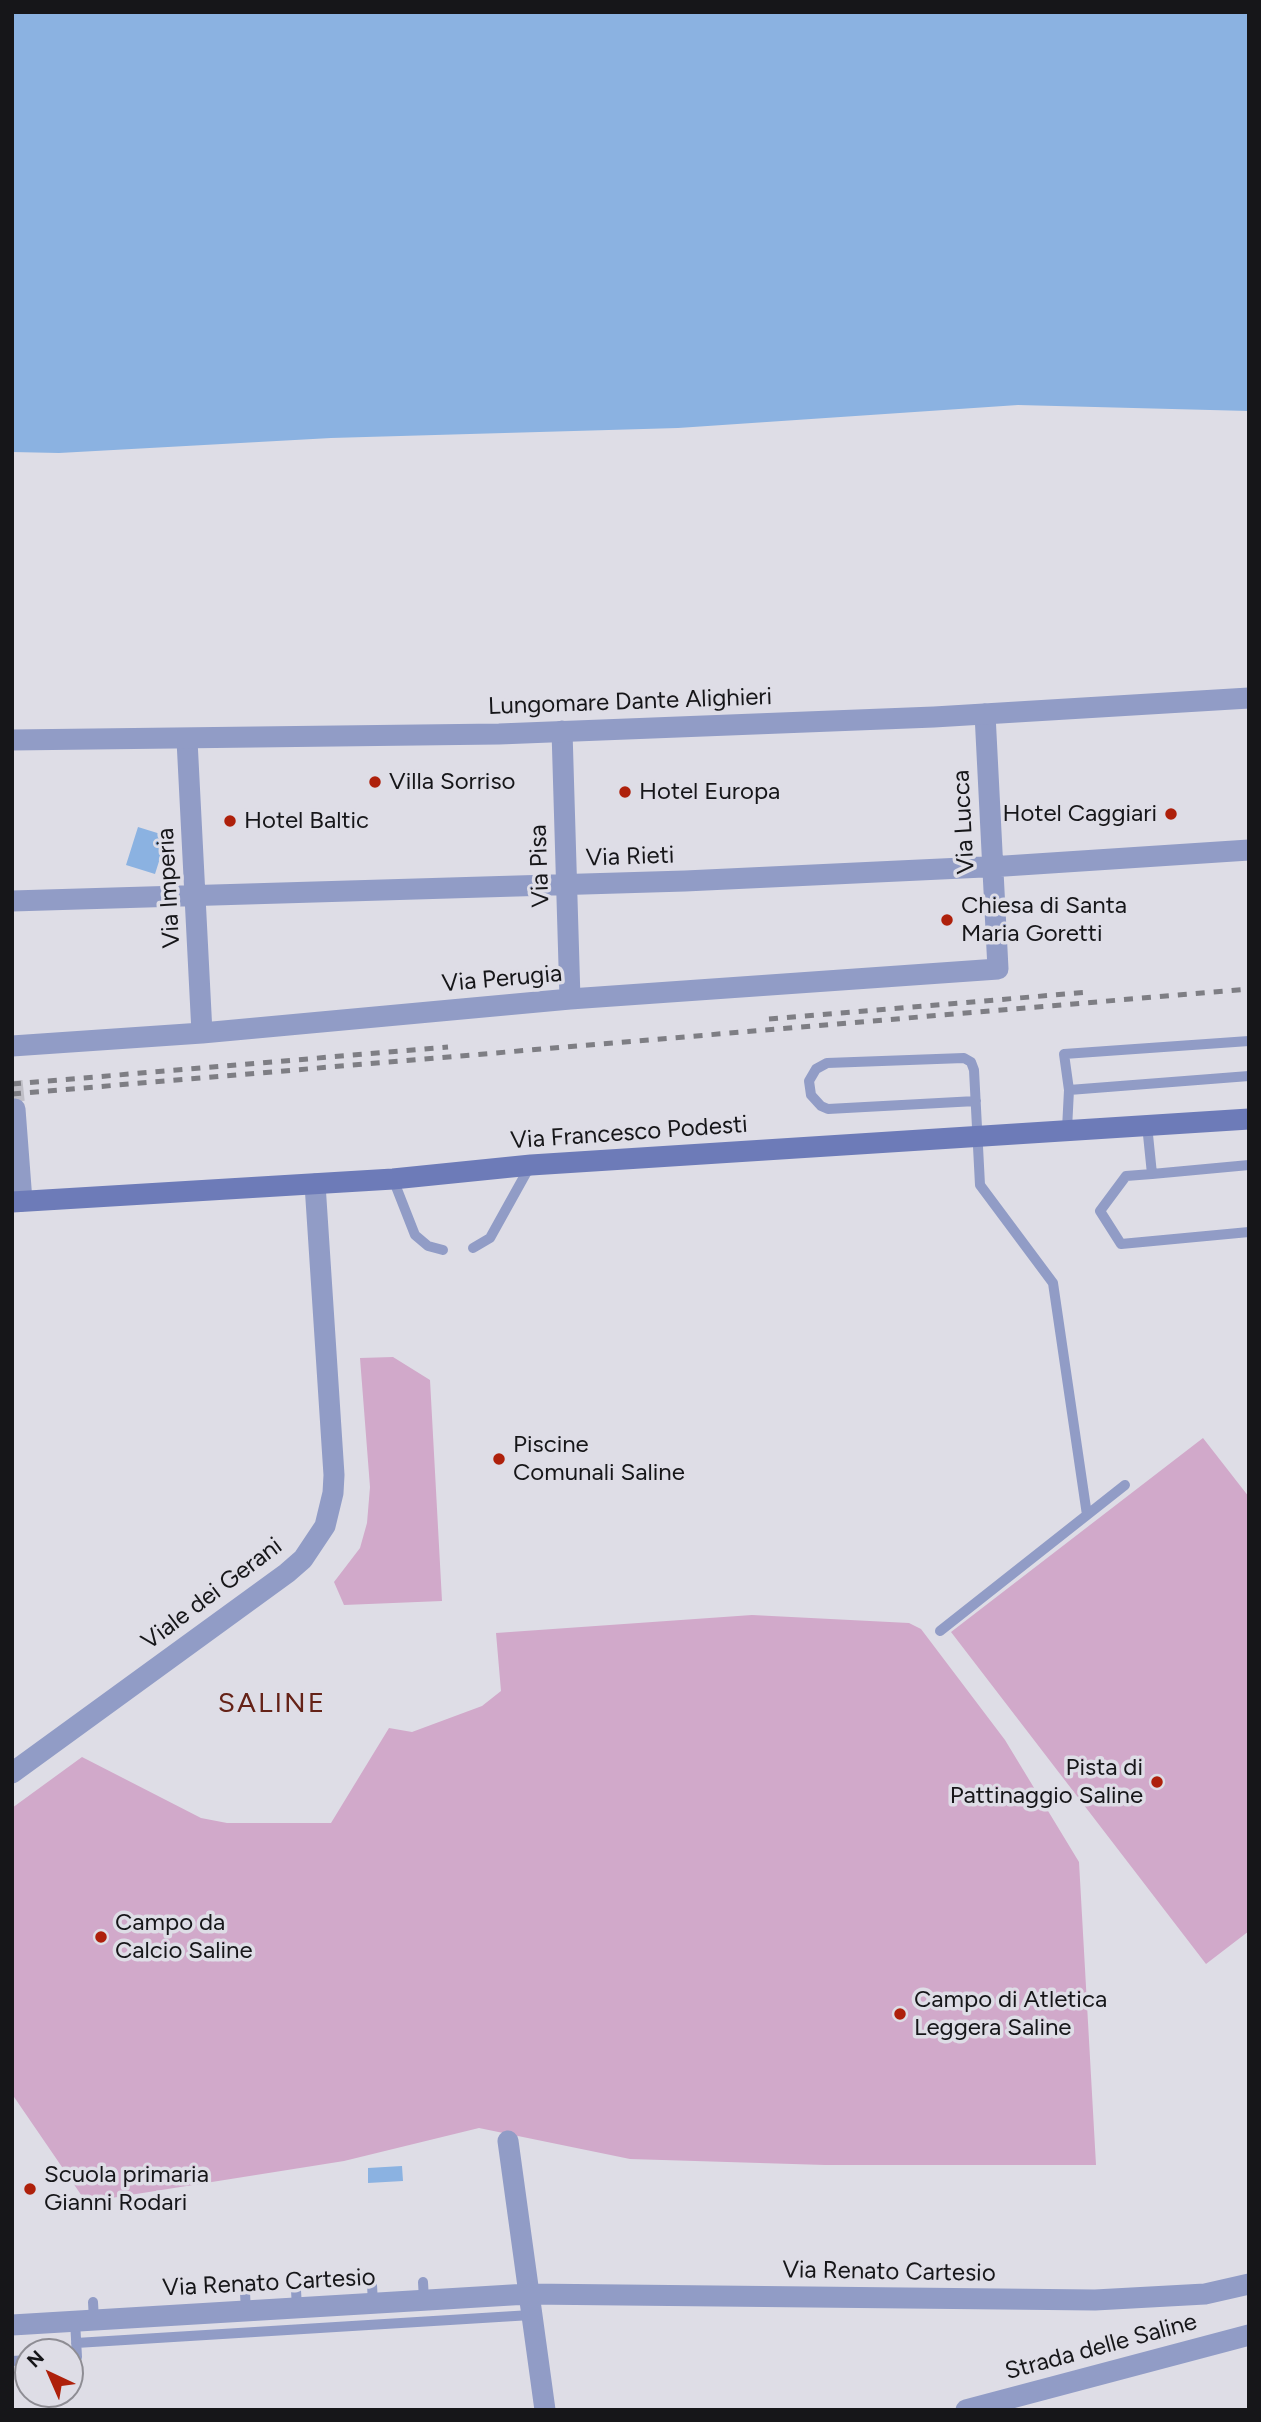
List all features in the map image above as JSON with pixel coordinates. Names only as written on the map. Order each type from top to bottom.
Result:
[{"type":"main road","name":"Via Francesco Podesti","points":[[17,1201],[393,1180],[531,1165],[1249,1119]]},
{"type":"street","name":"Lungomare Dante Alighieri","points":[[12,740],[187,740],[562,731],[985,714],[1249,698]]},
{"type":"street","name":"Via Lucca","points":[[985,714],[998,969]]},
{"type":"street","name":"Via Pisa","points":[[562,731],[570,999]]},
{"type":"street","name":"Via Imperia","points":[[187,740],[202,1033]]},
{"type":"street","name":"Via Rieti","points":[[12,901],[568,885],[993,866],[1249,850]]},
{"type":"street","name":"Via Perugia","points":[[12,1046],[202,1033],[570,999],[998,969]]},
{"type":"street","points":[[15,1110],[17,1201]]},
{"type":"street","name":"Viale dei Gerani","points":[[12,1773],[287,1573],[303,1559],[325,1526],[333,1493],[334,1475],[315,1184]]},
{"type":"street","points":[[508,2141],[545,2410]]},
{"type":"street","name":"Via Renato Cartesio","points":[[12,2325],[88,2314],[247,2305],[372,2294],[1095,2300],[1205,2294],[1249,2284]]},
{"type":"street","name":"Strada delle Saline","points":[[966,2410],[1249,2335]]},
{"type":"lane","points":[[1067,1129],[1069,1090],[1065,1054],[1249,1041]]},
{"type":"lane","points":[[976,1101],[828,1109],[821,1107],[811,1095],[809,1082],[816,1069],[827,1063],[964,1058],[971,1062],[974,1070],[976,1101],[981,1185],[1052,1283],[1087,1515]]},
{"type":"lane","points":[[1069,1090],[1249,1076]]},
{"type":"lane","points":[[1147,1125],[1152,1174]]},
{"type":"lane","points":[[473,1248],[490,1238],[531,1165]]},
{"type":"lane","points":[[1249,1165],[1126,1176],[1100,1211],[1121,1244],[1249,1232]]},
{"type":"lane","points":[[393,1180],[415,1235],[428,1247],[443,1250]]},
{"type":"lane","points":[[940,1631],[1125,1485]]},
{"type":"lane","points":[[425,2294],[430,2322]]},
{"type":"lane","points":[[247,2305],[251,2332]]},
{"type":"lane","points":[[78,2338],[88,2314]]},
{"type":"lane","points":[[84,2342],[531,2315]]},
{"type":"shaded area","points":[[393,1357],[430,1380],[442,1601],[344,1605],[334,1582],[360,1548],[367,1523],[370,1487],[360,1358]]},
{"type":"shaded area","name":"Pista di Pattinaggio Saline","points":[[1203,1438],[1249,1497],[1249,1931],[1206,1964],[951,1632]]},
{"type":"shaded area","points":[[752,1615],[909,1623],[921,1629],[1005,1740],[1079,1862],[1096,2165],[825,2165],[630,2159],[479,2128],[344,2161],[86,2202],[12,2094],[12,1808],[82,1757],[201,1818],[227,1823],[331,1823],[389,1728],[412,1732],[482,1706],[501,1691],[496,1633]]},
{"type":"water","points":[[12,12],[1249,12],[1249,411],[1018,405],[678,428],[331,438],[59,453],[12,452]]},
{"type":"water","points":[[138,827],[167,836],[155,874],[126,865]]},
{"type":"water","points":[[402,2166],[403,2181],[368,2183],[368,2168]]},
{"type":"tunnel","points":[[12,1081],[15,1109]]},
{"type":"railway","points":[[12,1094],[1249,989]]},
{"type":"railway","points":[[769,1019],[1090,992]]},
{"type":"railway","points":[[12,1084],[448,1047]]},
{"type":"place","name":"Villa Sorriso","points":[[375,782]]},
{"type":"place","name":"Hotel Europa","points":[[625,792]]},
{"type":"place","name":"Hotel Caggiari","points":[[1171,814]]},
{"type":"place","name":"Hotel Baltic","points":[[230,821]]},
{"type":"place","name":"Chiesa di Santa Maria Goretti","points":[[947,920]]},
{"type":"place","name":"Piscine Comunali Saline","points":[[499,1459]]},
{"type":"place","name":"Pista di Pattinaggio Saline","points":[[1157,1782]]},
{"type":"place","name":"Campo da Calcio Saline","points":[[101,1937]]},
{"type":"place","name":"Campo di Atletica Leggera Saline","points":[[900,2014]]},
{"type":"place","name":"Scuola primaria Gianni Rodari","points":[[30,2189]]},
{"type":"district","name":"SALINE","points":[[272,1704]]}]
